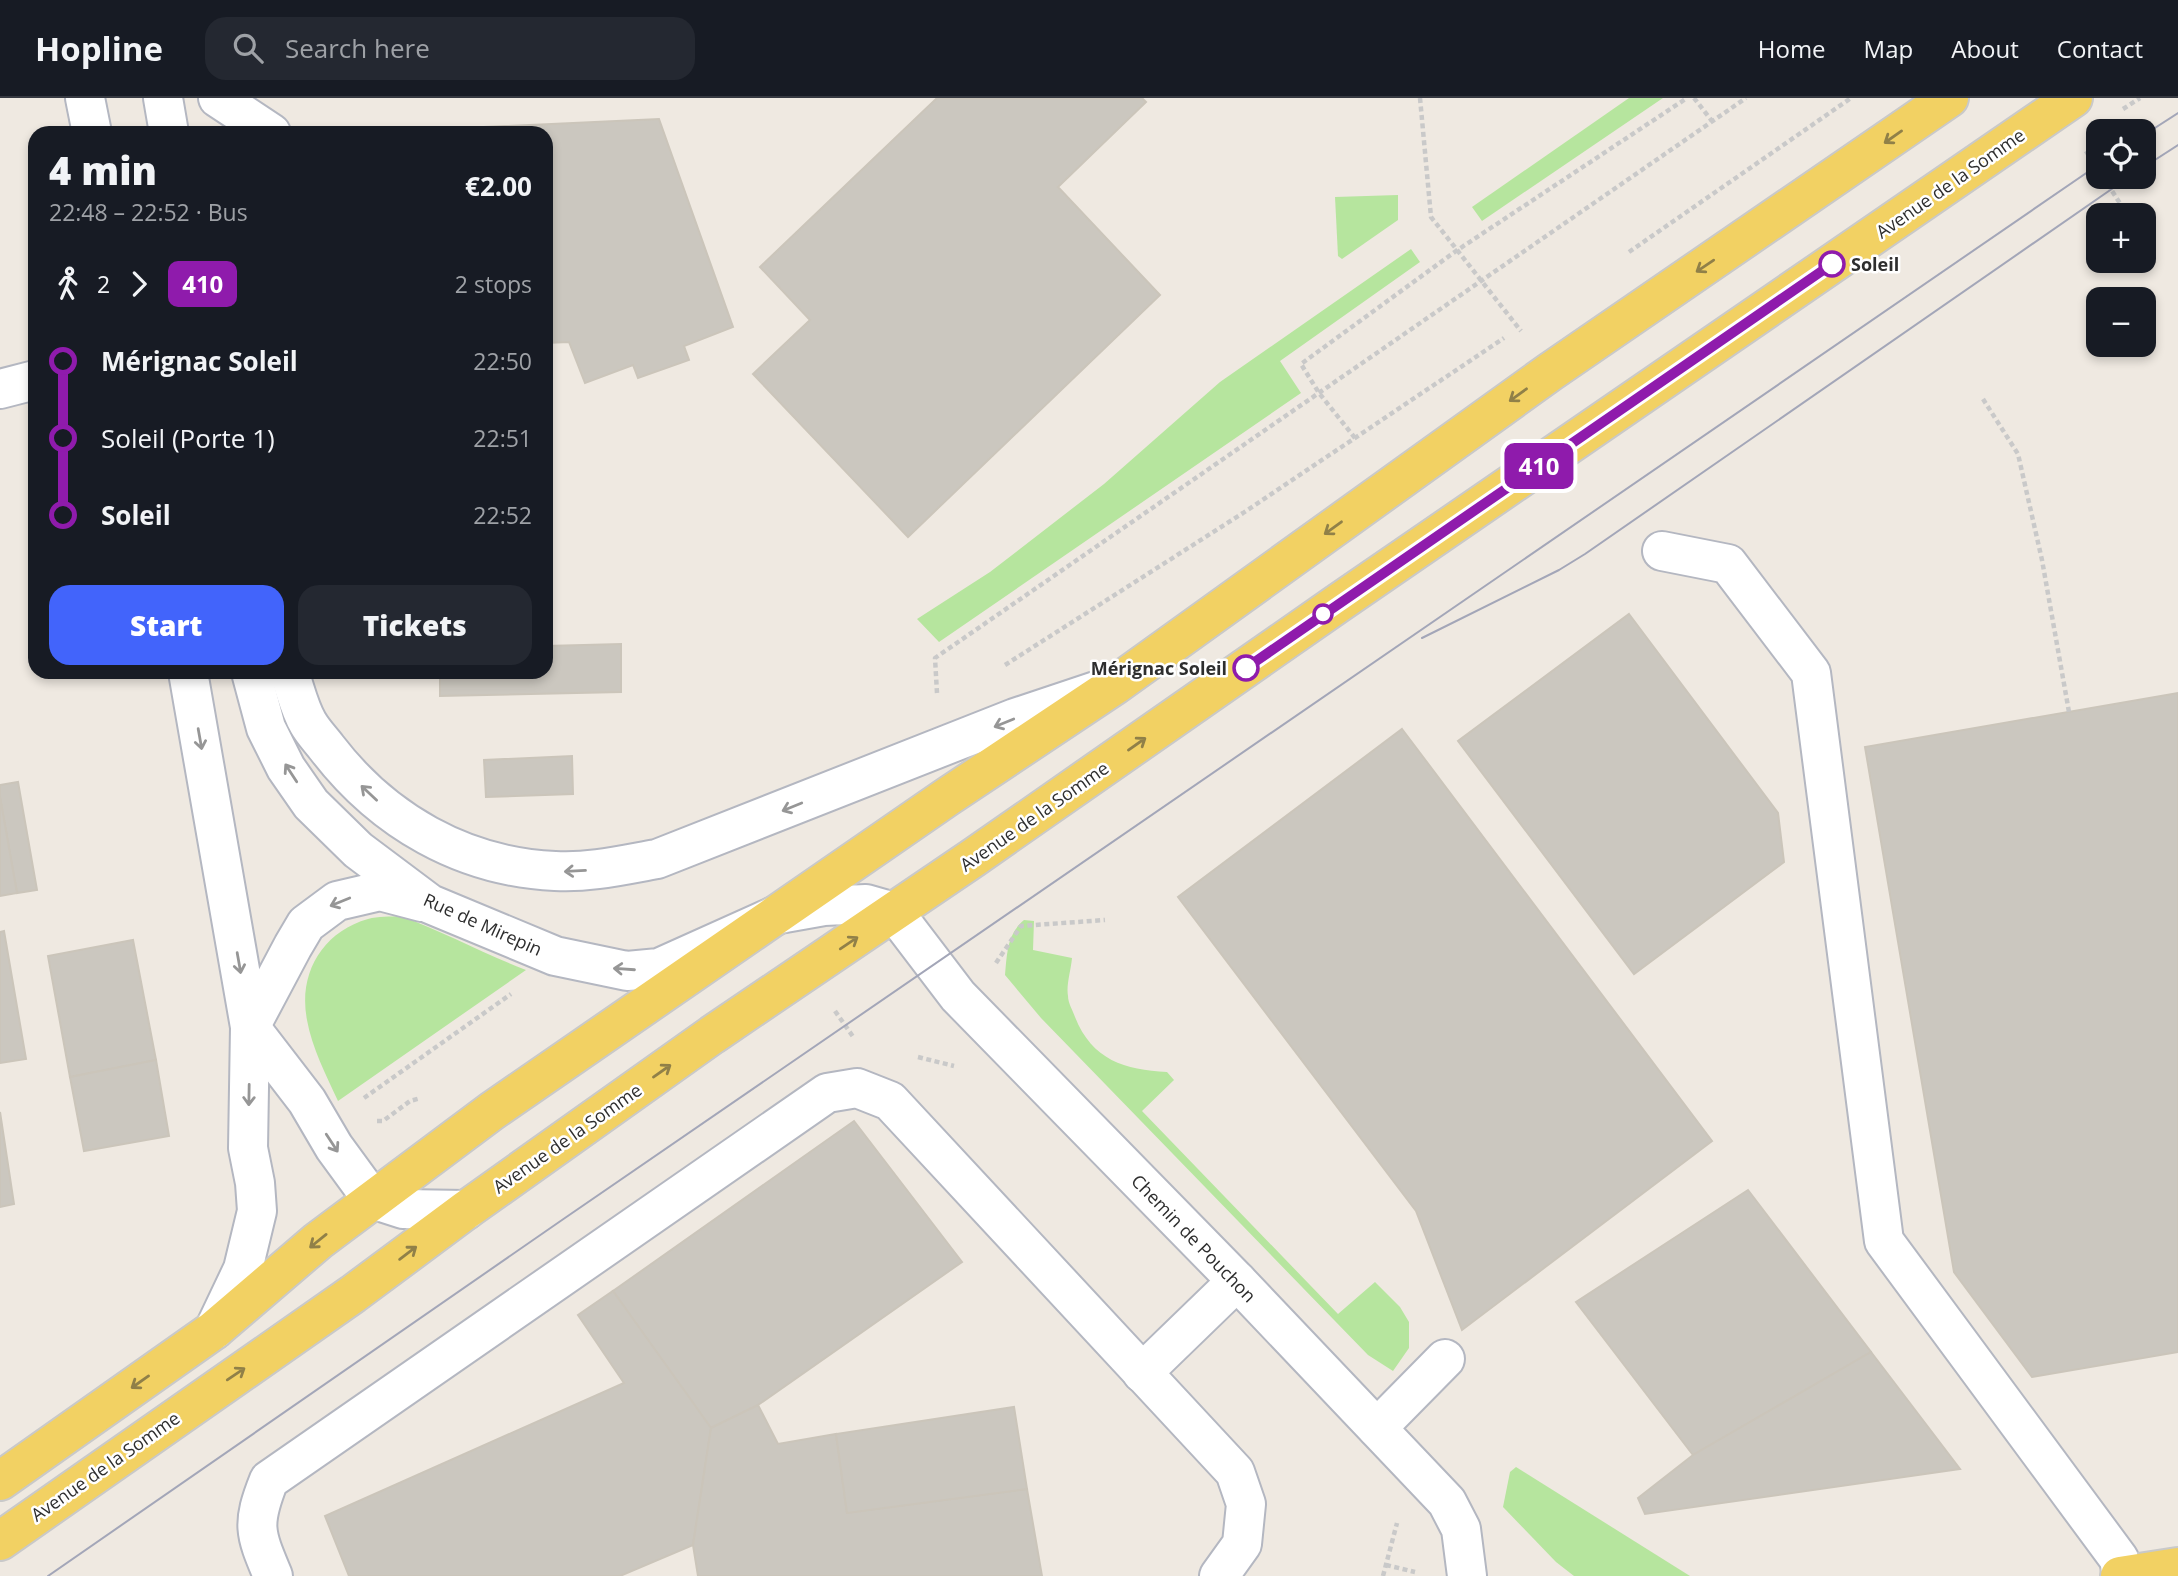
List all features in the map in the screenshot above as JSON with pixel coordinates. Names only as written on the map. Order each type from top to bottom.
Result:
[{"type":"main road","points":[[0,1481],[214,1330],[317,1241],[503,1103],[947,797],[1115,685],[1550,372],[1949,98]]},
{"type":"main road","name":"Avenue de la Somme","points":[[0,1541],[342,1301],[712,1035],[2073,98]]},
{"type":"main road","points":[[2121,1576],[2178,1567]]},
{"type":"street","points":[[85,98],[91,126]]},
{"type":"street","points":[[163,98],[168,126]]},
{"type":"street","points":[[218,98],[260,126]]},
{"type":"street","points":[[0,389],[28,382]]},
{"type":"street","points":[[1662,551],[1728,564],[1811,673],[1884,1241],[2119,1559],[2121,1576]]},
{"type":"street","points":[[189,679],[250,1027],[248,1148],[257,1211],[243,1269],[214,1330]]},
{"type":"street","name":"Rue de Mirepin","points":[[253,679],[266,728],[286,768],[311,804],[358,850],[430,904],[555,956],[628,971],[659,968],[779,914],[824,906],[866,904],[894,912]]},
{"type":"street","points":[[292,679],[307,722],[344,769],[396,817],[457,851],[515,868],[558,872],[599,870],[657,859],[1015,718],[1115,685]]},
{"type":"street","points":[[250,1027],[306,924],[337,901],[380,891],[430,904]]},
{"type":"street","name":"Chemin de Pouchon","points":[[894,912],[958,996],[1237,1281],[1447,1502],[1461,1529],[1466,1576]]},
{"type":"street","points":[[250,1027],[307,1101],[334,1147],[372,1199],[403,1209],[466,1210]]},
{"type":"street","points":[[273,1576],[257,1538],[258,1508],[269,1480],[827,1093],[857,1088],[890,1101],[1235,1472],[1246,1504],[1242,1544],[1219,1576]]},
{"type":"street","points":[[1142,1373],[1237,1281]]},
{"type":"street","points":[[1377,1428],[1445,1359]]},
{"type":"path","points":[[996,670],[1087,614],[1519,328],[1431,217],[1420,98]]},
{"type":"path","points":[[1355,438],[1301,364],[1456,251],[1687,98]]},
{"type":"path","points":[[1694,98],[1712,121]]},
{"type":"path","points":[[938,704],[935,658],[1746,98]]},
{"type":"path","points":[[1622,257],[1851,98]]},
{"type":"path","points":[[1983,399],[2018,454],[2042,559],[2069,712]]},
{"type":"path","points":[[995,964],[1021,926],[1105,920]]},
{"type":"path","points":[[807,972],[856,1041]]},
{"type":"path","points":[[911,1055],[957,1067]]},
{"type":"path","points":[[1383,1576],[1397,1525],[1396,1517]]},
{"type":"path","points":[[1386,1565],[1422,1574]]},
{"type":"green space","points":[[1629,98],[1663,98],[1482,221],[1472,207]]},
{"type":"green space","points":[[1398,195],[1398,220],[1342,259],[1338,256],[1335,197]]},
{"type":"green space","points":[[1411,249],[1420,262],[1280,361],[1301,393],[939,642],[917,619],[990,572],[1104,484],[1220,382]]},
{"type":"green space","points":[[401,916],[526,970],[338,1101],[309,1030],[305,1003],[310,971],[326,945],[352,925],[372,918]]},
{"type":"green space","points":[[1024,920],[1034,921],[1033,950],[1072,958],[1069,1001],[1082,1032],[1091,1043],[1112,1060],[1137,1069],[1167,1072],[1174,1080],[1142,1111],[1338,1314],[1375,1282],[1400,1307],[1409,1322],[1409,1348],[1393,1371],[1368,1355],[1041,1018],[1005,975],[1011,938]]},
{"type":"green space","points":[[1516,1467],[1690,1576],[1574,1576],[1556,1562],[1503,1507],[1510,1472]]},
{"type":"building","points":[[937,98],[1142,98],[1146,102],[1058,187],[1160,295],[908,537],[753,374],[810,320],[760,267]]},
{"type":"building","points":[[659,119],[733,327],[684,346],[689,360],[638,378],[633,365],[585,383],[569,342],[553,343],[553,126],[506,126]]},
{"type":"building","points":[[1629,614],[1778,813],[1784,862],[1634,974],[1458,741]]},
{"type":"building","points":[[621,644],[621,692],[440,696],[440,679],[553,679],[553,646]]},
{"type":"building","points":[[2178,693],[2178,1352],[2032,1377],[1954,1272],[1865,747]]},
{"type":"building","points":[[1402,729],[1712,1141],[1462,1330],[1416,1211],[1178,897]]},
{"type":"building","points":[[572,756],[573,794],[486,797],[484,760]]},
{"type":"building","points":[[18,782],[37,890],[17,893],[0,785]]},
{"type":"building","points":[[0,797],[17,893],[0,896]]},
{"type":"building","points":[[4,931],[26,1059],[0,1063],[0,932]]},
{"type":"building","points":[[133,940],[156,1060],[70,1077],[48,956]]},
{"type":"building","points":[[156,1060],[169,1136],[84,1151],[70,1077]]},
{"type":"building","points":[[0,1112],[14,1204],[0,1207]]},
{"type":"building","points":[[854,1121],[962,1262],[758,1405],[711,1428],[613,1291]]},
{"type":"building","points":[[1748,1190],[1871,1352],[1693,1455],[1576,1302]]},
{"type":"building","points":[[613,1291],[711,1428],[693,1545],[620,1576],[349,1576],[325,1516],[624,1383],[578,1315]]},
{"type":"building","points":[[1871,1352],[1960,1469],[1645,1514],[1638,1498],[1693,1455]]},
{"type":"building","points":[[758,1405],[778,1444],[836,1434],[847,1513],[1027,1489],[1042,1576],[698,1576],[693,1545],[711,1428]]},
{"type":"building","points":[[1014,1407],[1027,1489],[847,1513],[836,1434]]},
{"type":"tram line","points":[[2156,127],[2178,113]]},
{"type":"tram line","points":[[2156,159],[2178,145]]},
{"type":"tram line","points":[[48,1576],[2086,173]]},
{"type":"tram line","points":[[1422,638],[1559,570],[1585,554],[2112,189]]},
{"type":"bus line","name":"410","points":[[1246,668],[1832,264]]},
{"type":"place","name":"Soleil","points":[[1832,264]]},
{"type":"place","name":"Mérignac Soleil","points":[[1246,668]]}]
